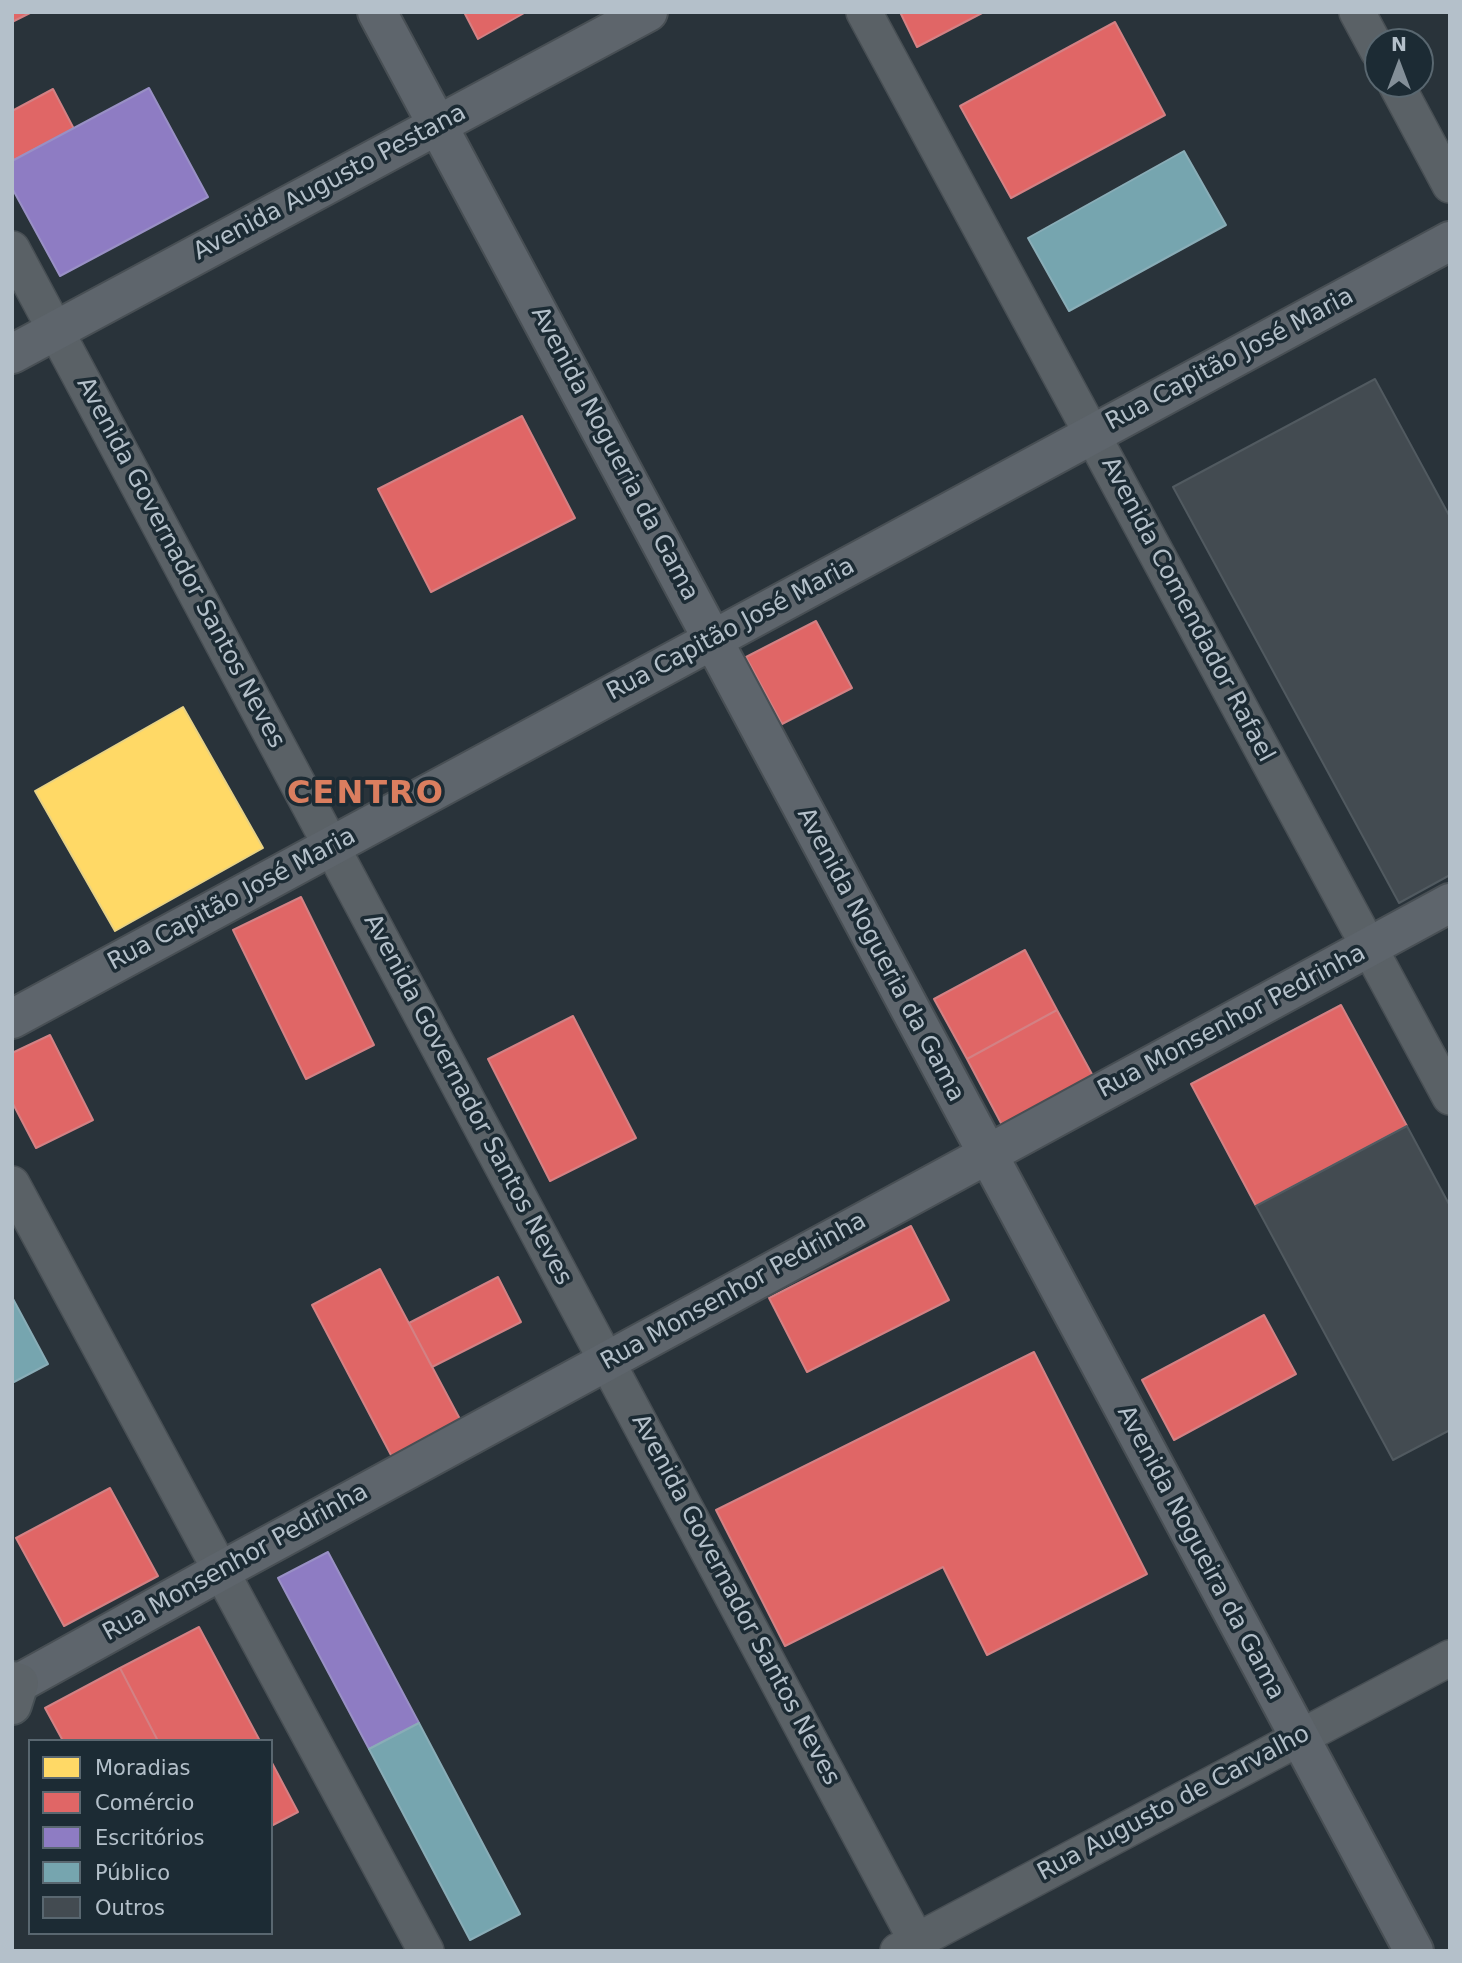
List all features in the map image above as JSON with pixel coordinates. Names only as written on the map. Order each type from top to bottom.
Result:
[{"type":"main road","points":[[377,12],[438,125]]},
{"type":"main road","name":"Avenida Augusto Pestana","points":[[12,354],[648,12]]},
{"type":"main road","name":"Avenida Nogueria da Gama","points":[[438,125],[987,1154]]},
{"type":"main road","name":"Rua Capitão José Maria","points":[[12,1019],[1450,241]]},
{"type":"main road","name":"Rua Monsenhor Pedrinha","points":[[14,1690],[220,1571],[1450,903]]},
{"type":"main road","name":"Avenida Nogueira da Gama","points":[[987,1154],[1414,1951]]},
{"type":"street","name":"Avenida Comendador Rafael","points":[[864,12],[1450,1097]]},
{"type":"street","points":[[1357,12],[1366,28]]},
{"type":"street","points":[[1403,98],[1450,185]]},
{"type":"street","name":"Avenida Governador Santos Neves","points":[[12,249],[607,1361],[912,1947]]},
{"type":"street","points":[[12,1184],[426,1951]]},
{"type":"street","name":"Rua Augusto de Carvalho","points":[[912,1947],[1450,1658]]},
{"type":"building: Moradias","points":[[183,707],[263,848],[115,931],[35,791]]},
{"type":"building: Comércio","points":[[12,12],[32,12],[12,22]]},
{"type":"building: Comércio","points":[[464,12],[526,12],[478,39]]},
{"type":"building: Comércio","points":[[900,12],[984,12],[917,47]]},
{"type":"building: Comércio","points":[[1115,22],[1165,115],[1011,198],[960,106]]},
{"type":"building: Comércio","points":[[53,89],[74,129],[12,161],[12,111]]},
{"type":"building: Comércio","points":[[522,416],[575,518],[431,592],[378,489]]},
{"type":"building: Comércio","points":[[816,621],[852,688],[782,724],[746,657]]},
{"type":"building: Comércio","points":[[301,897],[374,1045],[306,1079],[233,930]]},
{"type":"building: Comércio","points":[[1025,950],[1057,1010],[967,1059],[934,999]]},
{"type":"building: Comércio","points":[[1341,1005],[1407,1126],[1256,1206],[1191,1084]]},
{"type":"building: Comércio","points":[[1057,1010],[1093,1076],[1002,1125],[967,1059]]},
{"type":"building: Comércio","points":[[573,1016],[636,1138],[550,1181],[488,1059]]},
{"type":"building: Comércio","points":[[50,1035],[93,1120],[36,1148],[12,1102],[12,1053]]},
{"type":"building: Comércio","points":[[911,1226],[949,1300],[807,1372],[769,1298]]},
{"type":"building: Comércio","points":[[380,1269],[461,1421],[392,1457],[312,1305]]},
{"type":"building: Comércio","points":[[498,1277],[521,1322],[432,1367],[409,1323]]},
{"type":"building: Comércio","points":[[1264,1315],[1296,1374],[1174,1440],[1142,1380]]},
{"type":"building: Comércio","points":[[1034,1352],[1147,1574],[987,1655],[943,1567],[785,1646],[716,1510]]},
{"type":"building: Comércio","points":[[110,1488],[158,1576],[64,1626],[16,1538]]},
{"type":"building: Comércio","points":[[199,1627],[259,1739],[157,1739],[120,1668]]},
{"type":"building: Comércio","points":[[120,1668],[157,1739],[62,1739],[45,1708]]},
{"type":"building: Comércio","points":[[273,1765],[298,1812],[273,1825]]},
{"type":"building: Escritórios","points":[[149,88],[208,197],[60,276],[12,188],[12,161]]},
{"type":"building: Escritórios","points":[[328,1552],[419,1723],[369,1749],[278,1578]]},
{"type":"building: Público","points":[[1184,151],[1226,225],[1069,311],[1028,238]]},
{"type":"building: Público","points":[[12,1297],[48,1364],[12,1383]]},
{"type":"building: Público","points":[[419,1723],[520,1914],[470,1940],[369,1749]]},
{"type":"building: Outros","points":[[1375,379],[1450,517],[1450,875],[1399,903],[1173,487]]},
{"type":"building: Outros","points":[[1407,1126],[1450,1206],[1450,1430],[1393,1460],[1256,1206]]},
{"type":"district","name":"CENTRO","points":[[366,795]]}]
